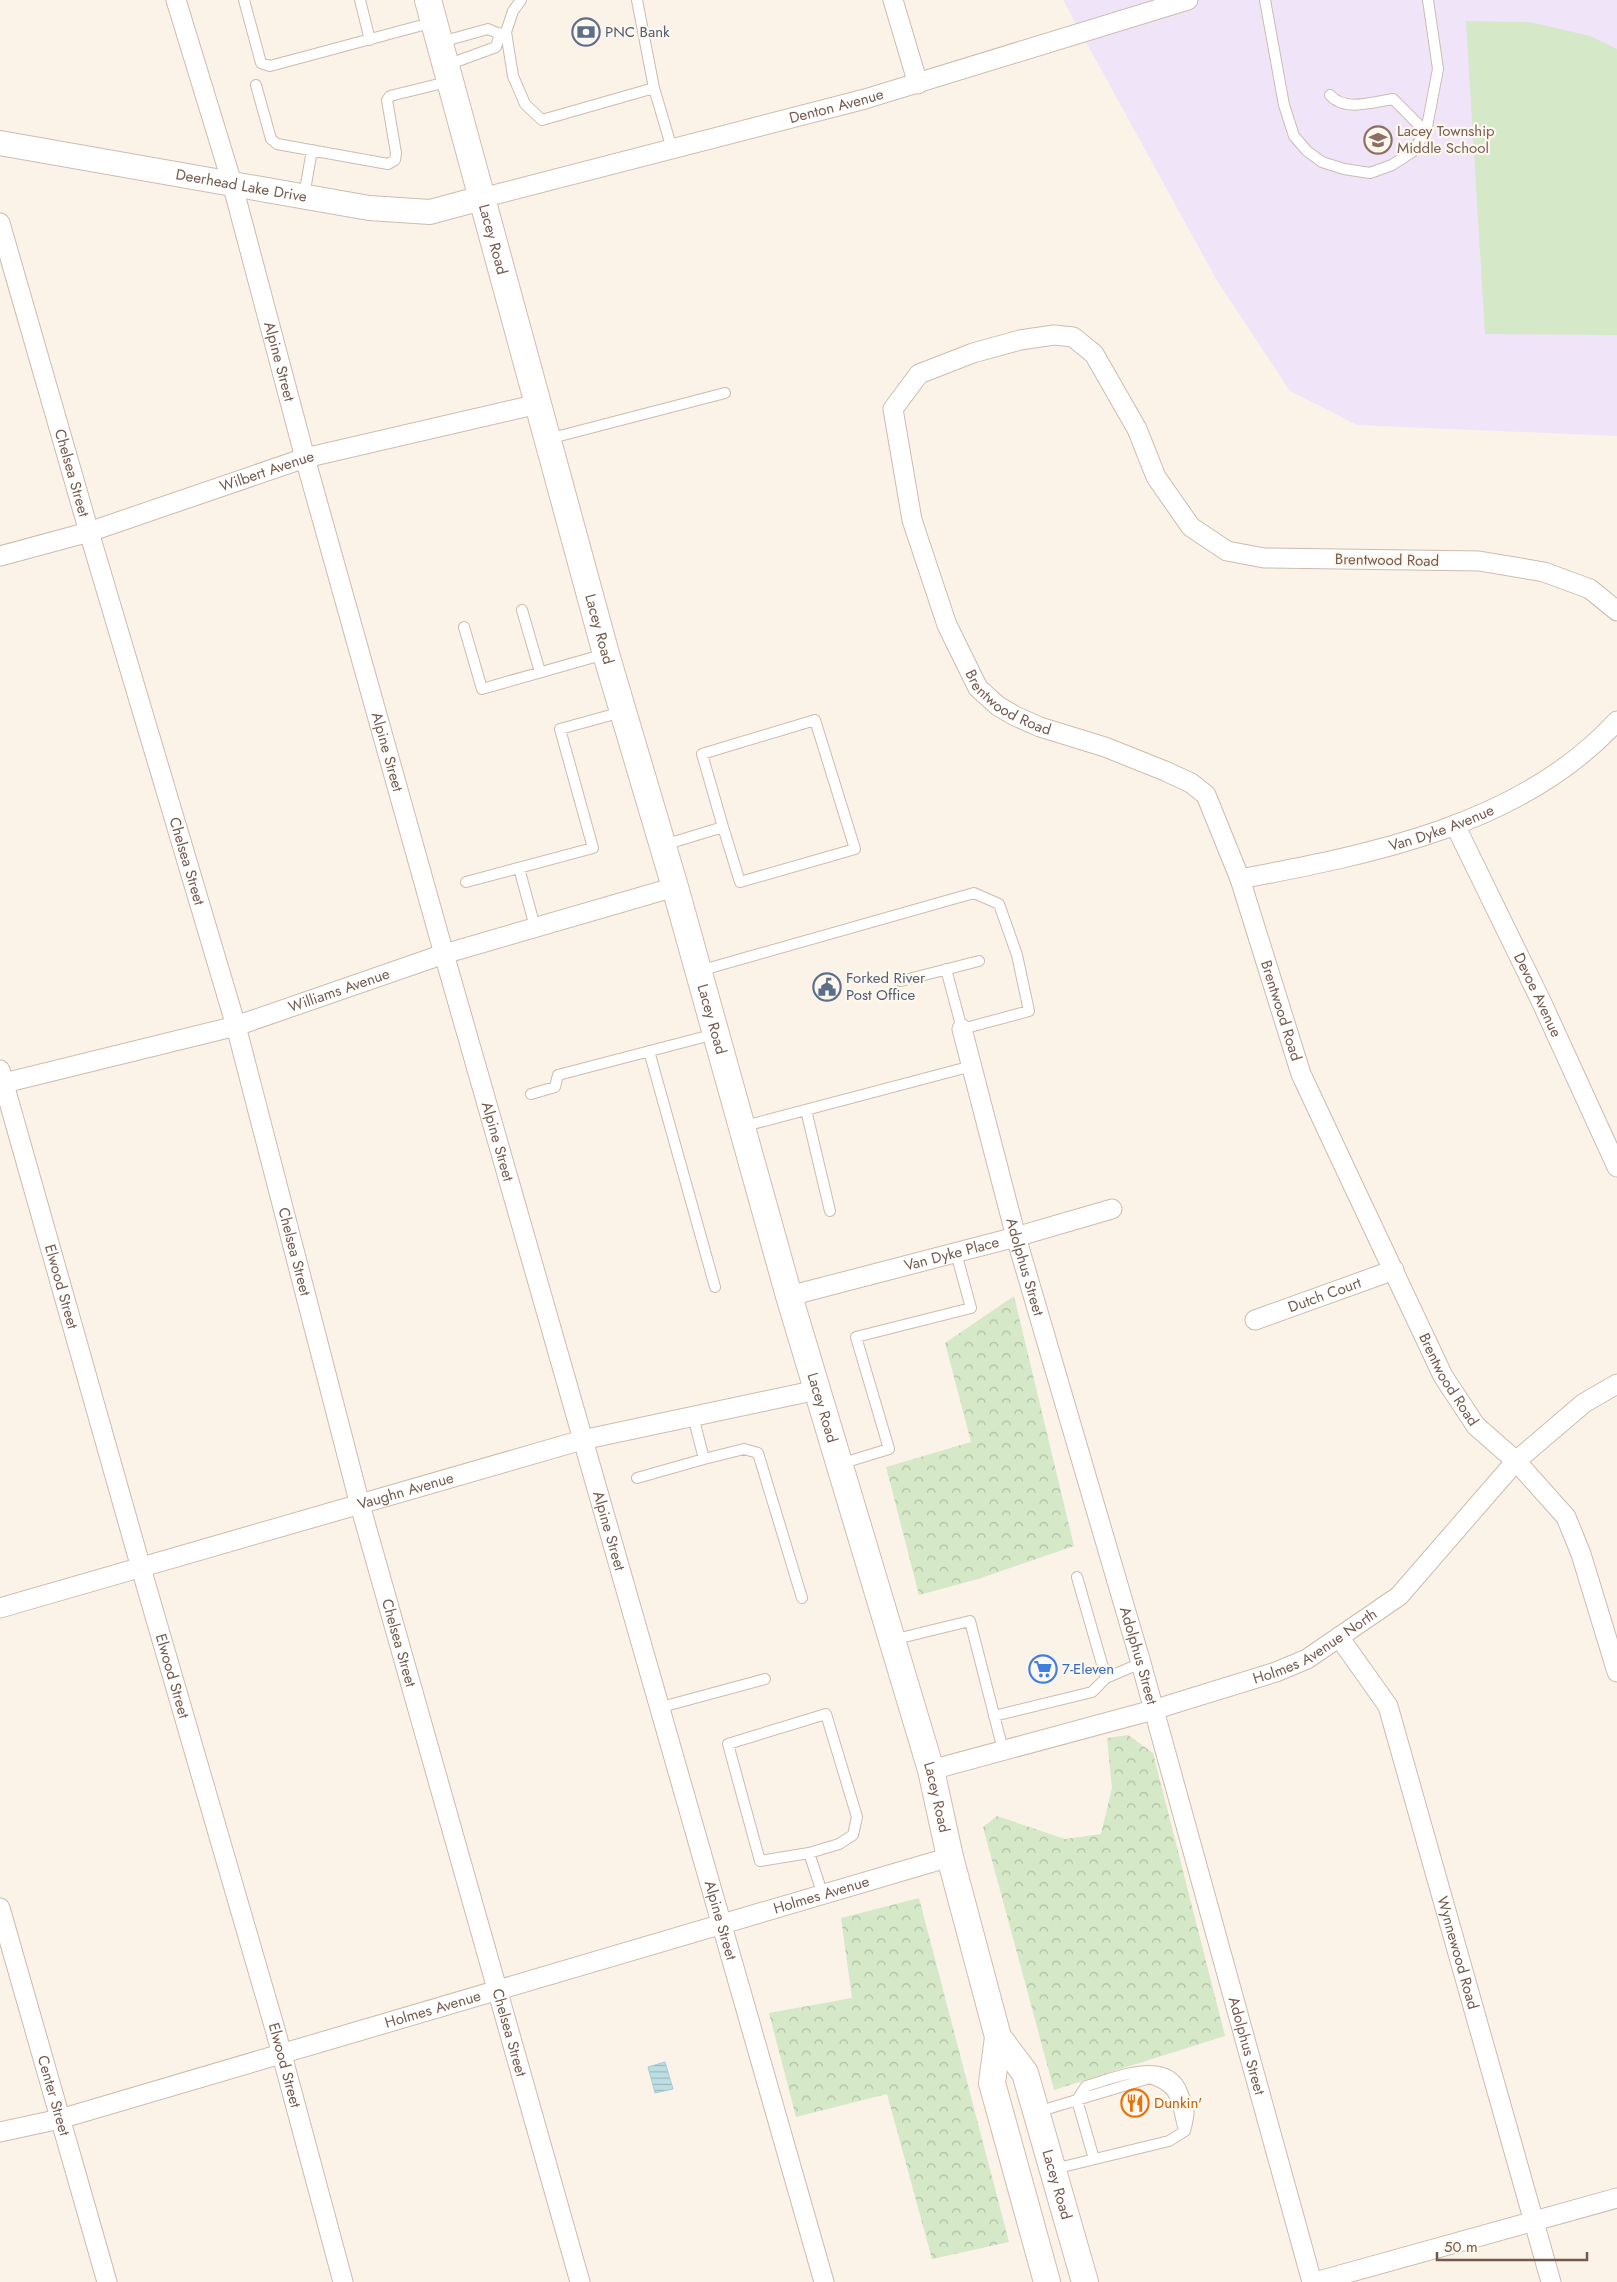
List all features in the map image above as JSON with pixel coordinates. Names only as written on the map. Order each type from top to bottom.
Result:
[{"type":"main road","name":"Lacey Road","points":[[441,42],[606,654],[675,887],[789,1296],[931,1770],[950,1857],[998,2037],[1025,2074],[1086,2282]]},
{"type":"main road","name":"Lacey Road","points":[[998,2037],[992,2083],[1047,2282]]},
{"type":"street","name":"Alpine Street","points":[[176,0],[232,184],[305,458],[444,954],[720,1926],[824,2282]]},
{"type":"street","points":[[893,0],[918,84]]},
{"type":"street","name":"Denton Avenue","points":[[482,198],[918,84],[1188,0]]},
{"type":"street","name":"Deerhead Lake Drive","points":[[0,143],[369,208],[430,212],[482,198]]},
{"type":"street","name":"Chelsea Street","points":[[0,223],[89,532],[236,1026],[360,1505],[580,2282]]},
{"type":"street","name":"Brentwood Road","points":[[1617,611],[1590,589],[1544,572],[1479,561],[1264,558],[1227,551],[1191,527],[1156,477],[1137,429],[1094,354],[1072,337],[1054,334],[1020,340],[973,352],[919,374],[893,409],[912,520],[947,625],[978,688],[998,706],[1040,727],[1105,747],[1191,783],[1206,795],[1240,879],[1301,1074],[1443,1376],[1476,1426],[1516,1460],[1566,1518],[1581,1554],[1617,1672]]},
{"type":"street","name":"Wilbert Avenue","points":[[0,556],[89,532],[305,458],[538,404]]},
{"type":"street","name":"Van Dyke Avenue","points":[[1240,879],[1334,861],[1455,825],[1520,795],[1561,770],[1604,736],[1617,721]]},
{"type":"street","name":"Devoe Avenue","points":[[1455,825],[1541,1001],[1617,1166]]},
{"type":"street","name":"Williams Avenue","points":[[1,1079],[236,1026],[444,954],[675,887]]},
{"type":"street","name":"Adolphus Street","points":[[962,1029],[1016,1237],[1141,1663],[1313,2282]]},
{"type":"street","name":"Elwood Street","points":[[1,1079],[282,2052],[343,2282]]},
{"type":"street","name":"Van Dyke Place","points":[[789,1296],[1016,1237],[1112,1209]]},
{"type":"street","name":"Dutch Court","points":[[1254,1320],[1394,1270]]},
{"type":"street","name":"Holmes Avenue North","points":[[931,1770],[1153,1710],[1247,1679],[1276,1672],[1307,1659],[1399,1596],[1516,1460],[1584,1403],[1617,1384]]},
{"type":"street","name":"Vaughn Avenue","points":[[0,1608],[582,1440],[817,1390]]},
{"type":"street","name":"Wynnewood Road","points":[[1339,1637],[1388,1706],[1551,2282]]},
{"type":"street","name":"Holmes Avenue","points":[[0,2132],[60,2118],[950,1857]]},
{"type":"street","name":"Center Street","points":[[0,1908],[106,2282]]},
{"type":"street","points":[[1313,2282],[1617,2198]]},
{"type":"lane","points":[[244,0],[261,63],[270,66],[370,40],[441,42],[496,47],[513,11],[521,0]]},
{"type":"lane","points":[[360,0],[370,40]]},
{"type":"lane","points":[[637,0],[654,88],[672,148]]},
{"type":"lane","points":[[1265,0],[1288,120],[1294,136],[1307,152],[1322,162],[1344,169],[1370,173],[1392,165],[1412,152],[1426,132],[1438,68],[1428,0]]},
{"type":"lane","points":[[256,86],[271,139],[277,144],[388,164],[395,160],[396,153],[387,100],[390,96],[441,42],[488,29],[503,33]]},
{"type":"lane","points":[[503,33],[513,76],[525,104],[542,120],[654,88]]},
{"type":"lane","points":[[1330,96],[1335,101],[1347,105],[1393,99],[1426,132]]},
{"type":"lane","points":[[304,196],[312,150]]},
{"type":"lane","points":[[547,440],[725,393]]},
{"type":"lane","points":[[522,610],[540,672]]},
{"type":"lane","points":[[464,627],[482,689],[606,654]]},
{"type":"lane","points":[[466,882],[593,848],[560,729],[623,712]]},
{"type":"lane","points":[[815,720],[855,849],[740,882],[723,827],[702,754],[815,720]]},
{"type":"lane","points":[[663,845],[723,827]]},
{"type":"lane","points":[[519,868],[535,927]]},
{"type":"lane","points":[[698,972],[974,893],[999,904],[1016,955],[1029,1011],[962,1029],[946,969]]},
{"type":"lane","points":[[901,982],[979,961]]},
{"type":"lane","points":[[531,1094],[555,1087],[558,1075],[715,1034]]},
{"type":"lane","points":[[649,1051],[715,1287]]},
{"type":"lane","points":[[742,1127],[972,1066]]},
{"type":"lane","points":[[806,1110],[830,1211]]},
{"type":"lane","points":[[839,1464],[889,1449],[856,1337],[972,1308],[956,1253]]},
{"type":"lane","points":[[693,1416],[704,1459]]},
{"type":"lane","points":[[636,1478],[744,1449],[758,1453],[802,1598]]},
{"type":"lane","points":[[1077,1577],[1106,1678]]},
{"type":"lane","points":[[891,1640],[970,1622],[1003,1750]]},
{"type":"lane","points":[[994,1716],[1092,1692],[1106,1678],[1141,1663]]},
{"type":"lane","points":[[658,1708],[765,1679]]},
{"type":"lane","points":[[826,1714],[857,1817],[853,1835],[839,1844],[809,1853],[760,1861],[728,1744],[826,1714]]},
{"type":"lane","points":[[809,1853],[823,1895]]},
{"type":"lane","points":[[1036,2112],[1150,2078],[1164,2083],[1173,2090],[1185,2131],[1169,2141],[1053,2169]]},
{"type":"lane","points":[[1077,2100],[1094,2159]]},
{"type":"shaded area","name":"Lacey Township Middle School","points":[[1063,0],[1617,0],[1617,436],[1357,425],[1290,391],[1216,279]]},
{"type":"green space","points":[[1466,21],[1530,22],[1590,36],[1617,49],[1617,335],[1485,334]]},
{"type":"green space","points":[[1014,1296],[1074,1546],[978,1579],[919,1595],[886,1467],[971,1442],[945,1343]]},
{"type":"green space","points":[[1128,1735],[1153,1753],[1225,2036],[1054,2090],[983,1827],[997,1816],[1065,1839],[1101,1834],[1112,1788],[1107,1738]]},
{"type":"green space","points":[[919,1898],[1009,2242],[932,2259],[887,2094],[796,2117],[769,2013],[852,1998],[841,1918]]},
{"type":"water","points":[[665,2062],[673,2089],[655,2093],[648,2067]]},
{"type":"place","name":"PNC Bank","points":[[586,32]]},
{"type":"place","name":"Lacey Township Middle School","points":[[1378,140]]},
{"type":"place","name":"Forked River Post Office","points":[[827,987]]},
{"type":"place","name":"7-Eleven","points":[[1043,1669]]},
{"type":"place","name":"Dunkin'","points":[[1135,2103]]}]
